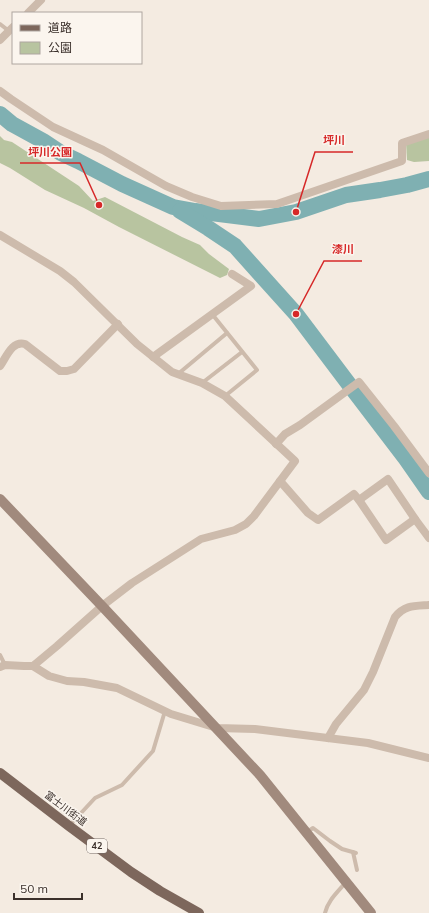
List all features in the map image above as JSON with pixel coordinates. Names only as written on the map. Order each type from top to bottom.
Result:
[{"type":"main road","name":"富士川街道","points":[[1,775],[131,872],[160,891],[199,913]]},
{"type":"street","points":[[29,12],[41,0]]},
{"type":"street","points":[[0,40],[11,29]]},
{"type":"street","points":[[0,91],[53,127],[102,150],[166,186],[192,197],[222,206],[277,204],[402,161],[402,143],[429,134]]},
{"type":"street","points":[[0,235],[60,271],[74,282],[137,344],[172,372],[202,383],[225,396],[295,461],[254,516],[246,524],[235,530],[201,539],[132,583],[102,606],[33,666]]},
{"type":"street","points":[[153,357],[251,286],[232,274]]},
{"type":"street","points":[[0,366],[12,347],[20,343],[25,344],[60,371],[74,369],[118,324]]},
{"type":"street","points":[[276,444],[285,434],[300,425],[359,382],[429,473]]},
{"type":"street","points":[[359,500],[388,479],[429,538]]},
{"type":"street","points":[[280,481],[308,513],[318,520],[354,494],[386,540],[415,519]]},
{"type":"street","points":[[0,500],[102,606],[260,775],[371,913]]},
{"type":"street","points":[[328,738],[336,724],[364,690],[373,672],[395,617],[401,610],[413,606],[429,605]]},
{"type":"street","points":[[2,666],[33,666],[49,676],[67,681],[84,682],[117,688],[165,711],[217,728],[255,729],[368,743],[429,758]]},
{"type":"lane","points":[[0,24],[11,29]]},
{"type":"lane","points":[[212,314],[257,370],[225,396]]},
{"type":"lane","points":[[178,375],[227,333]]},
{"type":"lane","points":[[202,383],[242,352]]},
{"type":"lane","points":[[0,655],[2,666]]},
{"type":"lane","points":[[69,826],[95,798],[122,785],[153,751],[165,711]]},
{"type":"lane","points":[[306,832],[313,828],[330,841],[354,853],[357,870]]},
{"type":"lane","points":[[326,913],[327,907],[333,897],[347,882]]},
{"type":"green space","points":[[0,136],[4,140],[12,142],[79,186],[93,201],[105,197],[200,245],[229,269],[227,275],[220,278],[84,208],[45,190],[0,163]]},
{"type":"green space","points":[[429,136],[429,161],[414,162],[407,160],[406,143]]},
{"type":"waterway","points":[[0,114],[12,124],[61,153],[122,184],[173,207],[195,211],[259,219],[296,212],[346,195],[407,185],[429,179]]},
{"type":"waterway","points":[[180,211],[235,246],[296,314],[406,459],[429,492]]},
{"type":"place","name":"坪川公園","points":[[99,205]]},
{"type":"place","name":"坪川","points":[[296,212]]},
{"type":"place","name":"漆川","points":[[296,314]]}]
